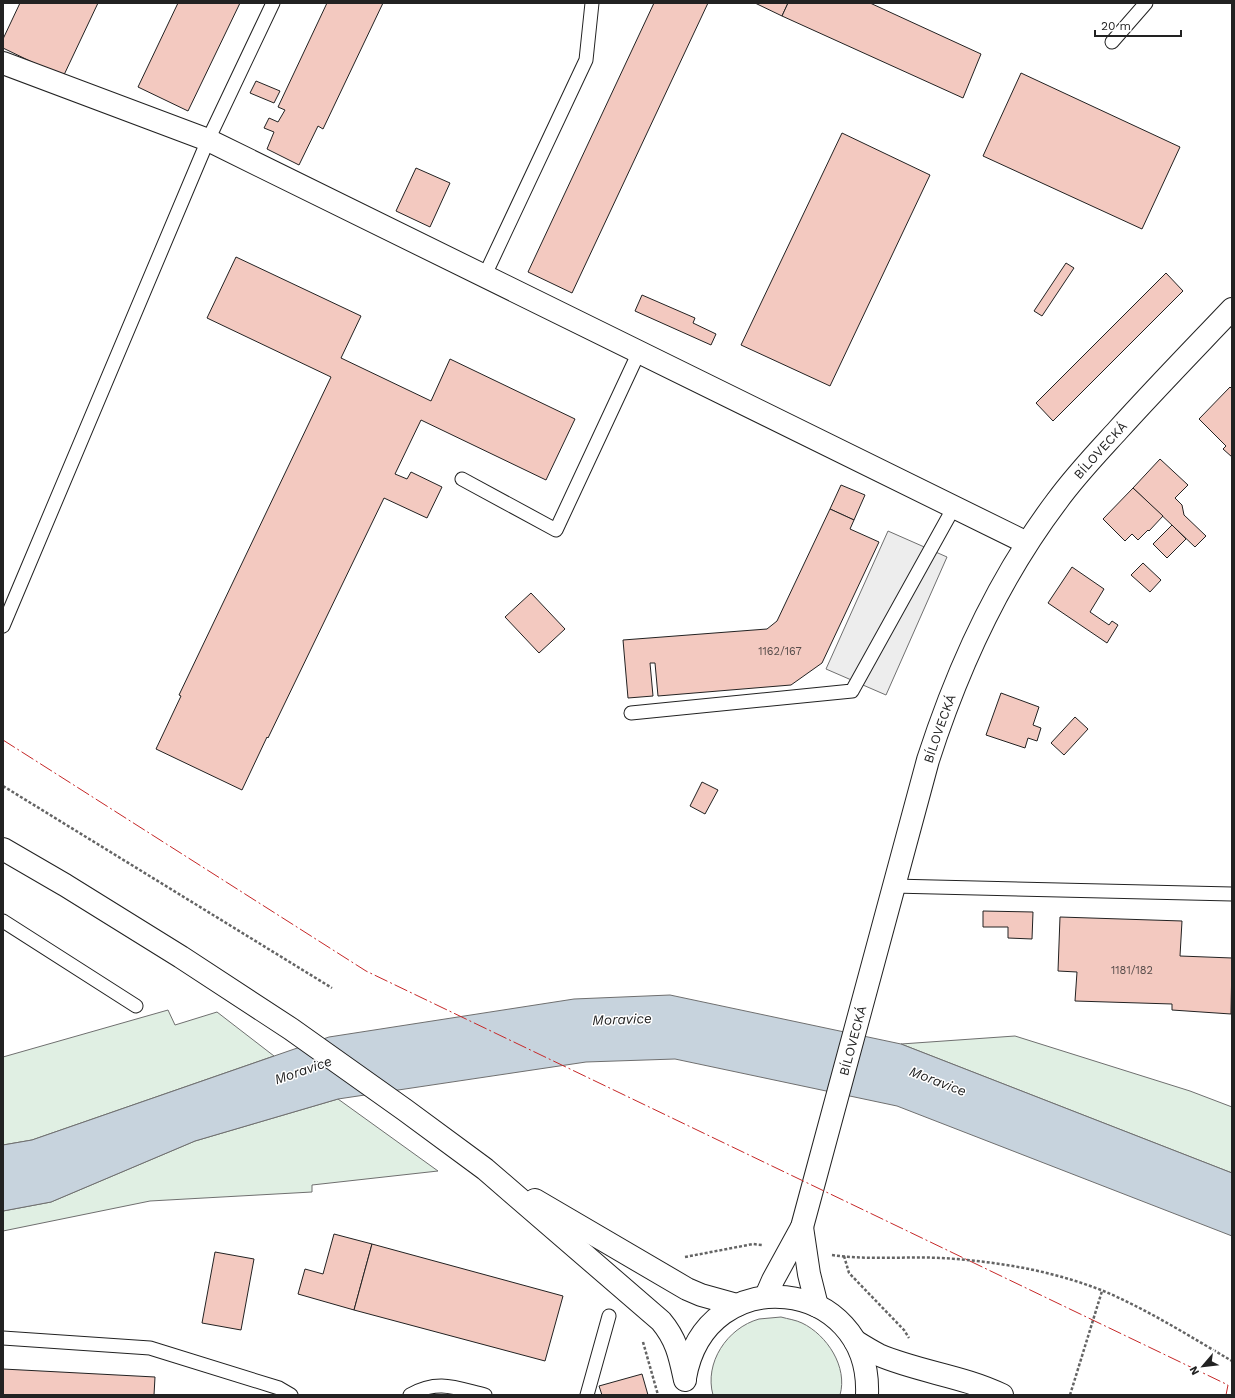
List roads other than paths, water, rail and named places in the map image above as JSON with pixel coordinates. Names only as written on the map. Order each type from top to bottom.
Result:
[{"type":"main road","points":[[3,63],[208,140],[1027,543]]},
{"type":"main road","name":"BÍLOVECKÁ","points":[[802,1227],[928,760],[953,688],[980,626],[1010,570],[1057,501],[1105,444],[1152,392],[1232,309]]},
{"type":"main road","points":[[3,849],[65,885],[181,957],[291,1029],[485,1169],[661,1321],[670,1332],[676,1344],[680,1356],[685,1388]]},
{"type":"main road","points":[[485,1169],[687,1289],[701,1295],[737,1305]]},
{"type":"main road","points":[[766,1296],[802,1227]]},
{"type":"main road","points":[[802,1227],[809,1274],[817,1306]]},
{"type":"main road","points":[[685,1388],[691,1356],[702,1334],[717,1317],[737,1305],[766,1296],[779,1296],[805,1300],[829,1312],[839,1321],[855,1341],[864,1362],[868,1385],[867,1395]]},
{"type":"main road","points":[[855,1341],[879,1355],[962,1380],[1002,1395]]},
{"type":"lane","points":[[3,626],[208,140],[273,3]]},
{"type":"lane","points":[[484,277],[586,60],[592,3]]},
{"type":"lane","points":[[1112,42],[1146,3]]},
{"type":"lane","points":[[462,479],[556,530],[639,352]]},
{"type":"lane","points":[[630,713],[852,691],[954,507]]},
{"type":"lane","points":[[893,886],[1232,894]]},
{"type":"lane","points":[[3,921],[136,1006]]},
{"type":"lane","points":[[587,1395],[609,1316]]},
{"type":"lane","points":[[3,1338],[150,1348],[279,1388],[291,1395]]},
{"type":"lane","points":[[410,1395],[420,1389],[432,1386],[445,1386],[485,1395]]},
{"type":"water","name":"Moravice","points":[[670,995],[901,1044],[1232,1173],[1232,1236],[897,1106],[675,1059],[586,1062],[338,1099],[195,1141],[51,1202],[3,1211],[3,1145],[32,1140],[329,1037],[574,999]]}]
